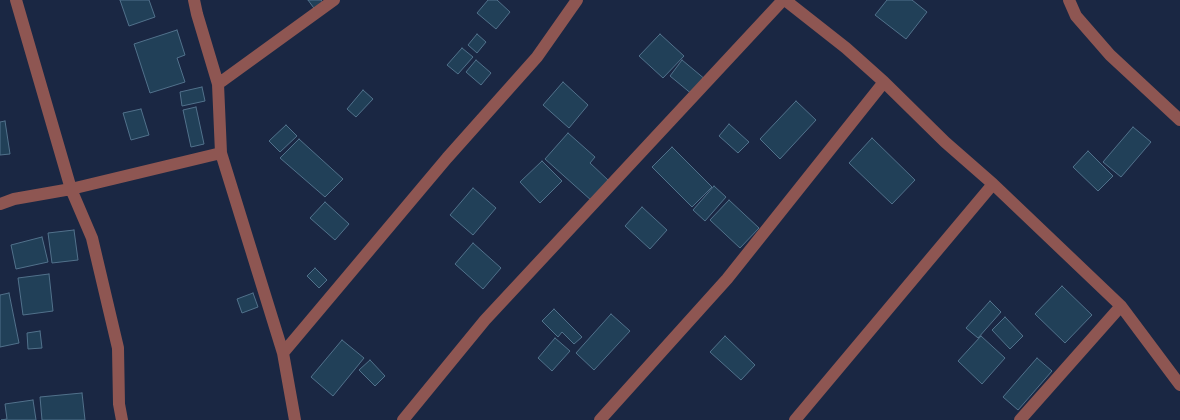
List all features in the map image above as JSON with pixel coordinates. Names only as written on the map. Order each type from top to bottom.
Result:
[{"type":"street","points":[[16,0],[70,189],[92,238],[118,348],[119,404],[122,420]]},
{"type":"street","points":[[194,0],[218,84],[220,153],[282,353],[295,420]]},
{"type":"street","points":[[218,84],[334,0]]},
{"type":"street","points":[[282,353],[447,158],[538,57],[578,0]]},
{"type":"street","points":[[403,420],[485,320],[784,0],[846,48],[884,82],[945,142],[993,184],[1122,306],[1180,386]]},
{"type":"street","points":[[1069,0],[1076,16],[1110,56],[1180,120]]},
{"type":"street","points":[[600,420],[727,279],[884,82]]},
{"type":"street","points":[[0,204],[14,199],[70,189],[220,153]]},
{"type":"street","points":[[795,420],[993,184]]},
{"type":"street","points":[[1020,420],[1122,306]]},
{"type":"building","points":[[120,0],[149,0],[155,17],[129,26]]},
{"type":"building","points":[[308,0],[321,0],[325,5],[316,11]]},
{"type":"building","points":[[488,0],[497,0],[510,12],[496,29],[477,13]]},
{"type":"building","points":[[887,0],[912,0],[927,12],[906,39],[875,15]]},
{"type":"building","points":[[177,30],[185,55],[177,58],[185,82],[150,93],[134,44]]},
{"type":"building","points":[[477,34],[486,42],[477,53],[468,45]]},
{"type":"building","points":[[660,34],[684,56],[663,78],[639,56]]},
{"type":"building","points":[[462,48],[473,57],[458,74],[447,65]]},
{"type":"building","points":[[476,60],[491,73],[481,85],[466,72]]},
{"type":"building","points":[[682,60],[706,80],[693,95],[670,76]]},
{"type":"building","points":[[563,82],[588,105],[569,128],[543,105]]},
{"type":"building","points":[[202,87],[205,101],[182,106],[180,92]]},
{"type":"building","points":[[363,90],[373,99],[356,117],[347,109]]},
{"type":"building","points":[[796,101],[816,120],[780,159],[760,139]]},
{"type":"building","points":[[196,107],[204,144],[191,147],[183,110]]},
{"type":"building","points":[[141,109],[149,135],[131,140],[123,113]]},
{"type":"building","points":[[5,121],[10,154],[0,155],[0,122]]},
{"type":"building","points":[[729,124],[749,142],[738,153],[719,136]]},
{"type":"building","points":[[286,125],[297,136],[280,152],[269,141]]},
{"type":"building","points":[[1133,127],[1151,142],[1121,177],[1103,162]]},
{"type":"building","points":[[568,133],[595,157],[590,163],[609,181],[592,201],[545,159]]},
{"type":"building","points":[[872,138],[915,180],[892,204],[849,163]]},
{"type":"building","points":[[299,139],[343,179],[325,197],[280,158]]},
{"type":"building","points":[[672,147],[712,187],[692,207],[652,167]]},
{"type":"building","points":[[1088,151],[1113,176],[1098,191],[1073,167]]},
{"type":"building","points":[[542,161],[562,181],[540,203],[520,182]]},
{"type":"building","points":[[714,186],[726,197],[705,221],[693,210]]},
{"type":"building","points":[[473,188],[496,208],[473,235],[450,215]]},
{"type":"building","points":[[729,200],[759,228],[740,248],[710,220]]},
{"type":"building","points":[[325,202],[349,224],[335,240],[310,218]]},
{"type":"building","points":[[642,207],[667,230],[650,249],[625,226]]},
{"type":"building","points":[[74,230],[78,260],[52,263],[48,233]]},
{"type":"building","points":[[42,237],[48,262],[16,269],[11,245]]},
{"type":"building","points":[[473,243],[501,268],[483,289],[455,264]]},
{"type":"building","points":[[315,268],[327,280],[319,288],[307,276]]},
{"type":"building","points":[[49,274],[53,311],[23,315],[18,278]]},
{"type":"building","points":[[1062,286],[1092,315],[1065,343],[1035,314]]},
{"type":"building","points":[[9,293],[19,343],[0,347],[0,295]]},
{"type":"building","points":[[253,293],[258,307],[242,313],[237,299]]},
{"type":"building","points":[[990,301],[1001,312],[978,338],[966,328]]},
{"type":"building","points":[[554,309],[582,337],[574,344],[562,332],[558,337],[542,321]]},
{"type":"building","points":[[611,314],[630,331],[594,370],[576,353]]},
{"type":"building","points":[[1005,317],[1023,336],[1010,349],[992,330]]},
{"type":"building","points":[[40,331],[42,348],[28,349],[27,333]]},
{"type":"building","points":[[725,336],[755,365],[741,380],[710,352]]},
{"type":"building","points":[[981,336],[1005,358],[982,384],[958,361]]},
{"type":"building","points":[[555,338],[570,351],[552,371],[538,358]]},
{"type":"building","points":[[342,340],[364,358],[333,396],[311,377]]},
{"type":"building","points":[[1037,358],[1052,371],[1018,410],[1003,397]]},
{"type":"building","points":[[370,360],[385,376],[375,386],[359,370]]},
{"type":"building","points":[[82,393],[85,420],[42,420],[40,397]]},
{"type":"building","points":[[33,400],[36,420],[1,420],[7,419],[5,404]]}]
